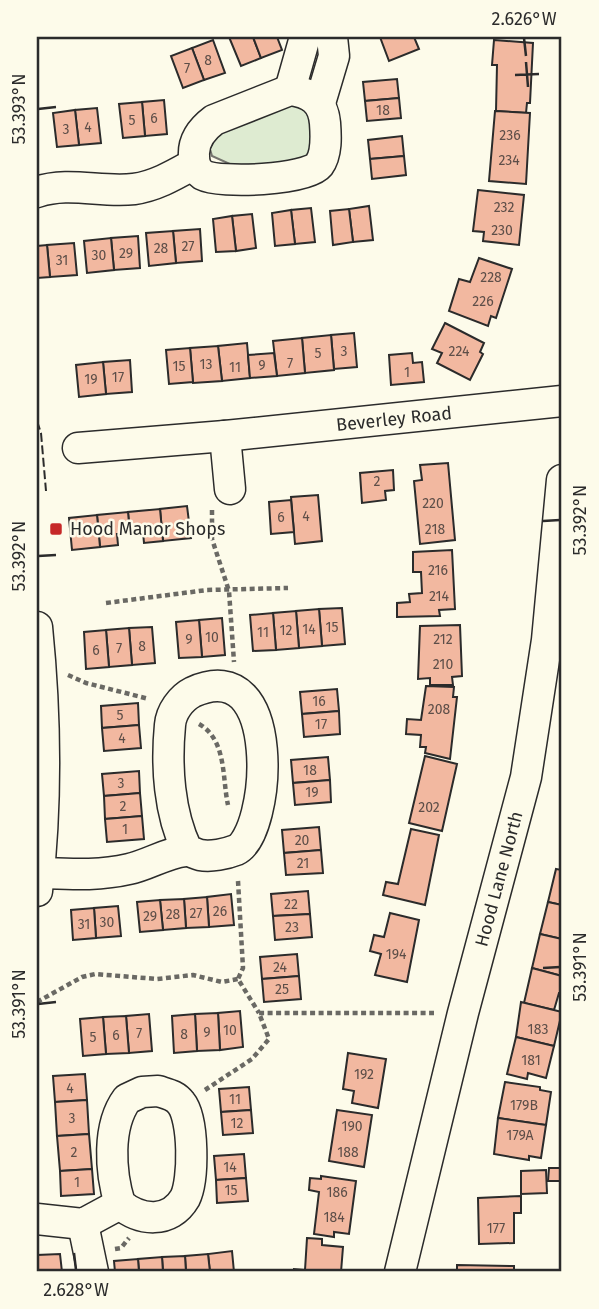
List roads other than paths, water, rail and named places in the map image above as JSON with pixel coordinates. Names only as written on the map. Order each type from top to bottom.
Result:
[{"type":"street","points":[[290,90],[305,37]]},
{"type":"street","points":[[194,164],[206,176],[232,180],[304,175],[318,166],[325,150],[320,103],[334,56],[332,37]]},
{"type":"street","points":[[194,164],[198,138],[214,120],[290,90],[312,97],[320,103]]},
{"type":"street","points":[[37,192],[63,187],[136,189],[173,176],[194,164]]},
{"type":"street","name":"Beverley Road","points":[[78,448],[225,436],[562,401]]},
{"type":"street","points":[[225,436],[230,489]]},
{"type":"street","name":"Hood Lane North","points":[[400,1272],[463,1013],[526,777],[547,640],[562,480]]},
{"type":"street","points":[[37,627],[46,777],[38,882],[132,869],[187,850],[215,855],[239,849],[251,835],[257,811],[262,754],[261,729],[254,710],[231,690],[219,687],[194,692],[183,699],[170,721],[167,762],[178,833],[187,850]]},
{"type":"street","points":[[158,1091],[173,1095],[183,1105],[191,1129],[189,1185],[185,1198],[168,1214],[156,1218],[130,1212],[120,1204],[114,1170],[119,1110],[127,1098],[142,1092],[158,1091]]},
{"type":"street","points":[[37,1219],[83,1224],[120,1204]]},
{"type":"street","points":[[83,1224],[93,1272]]},
{"type":"place","name":"Hood Manor Shops","points":[[56,529]]}]
